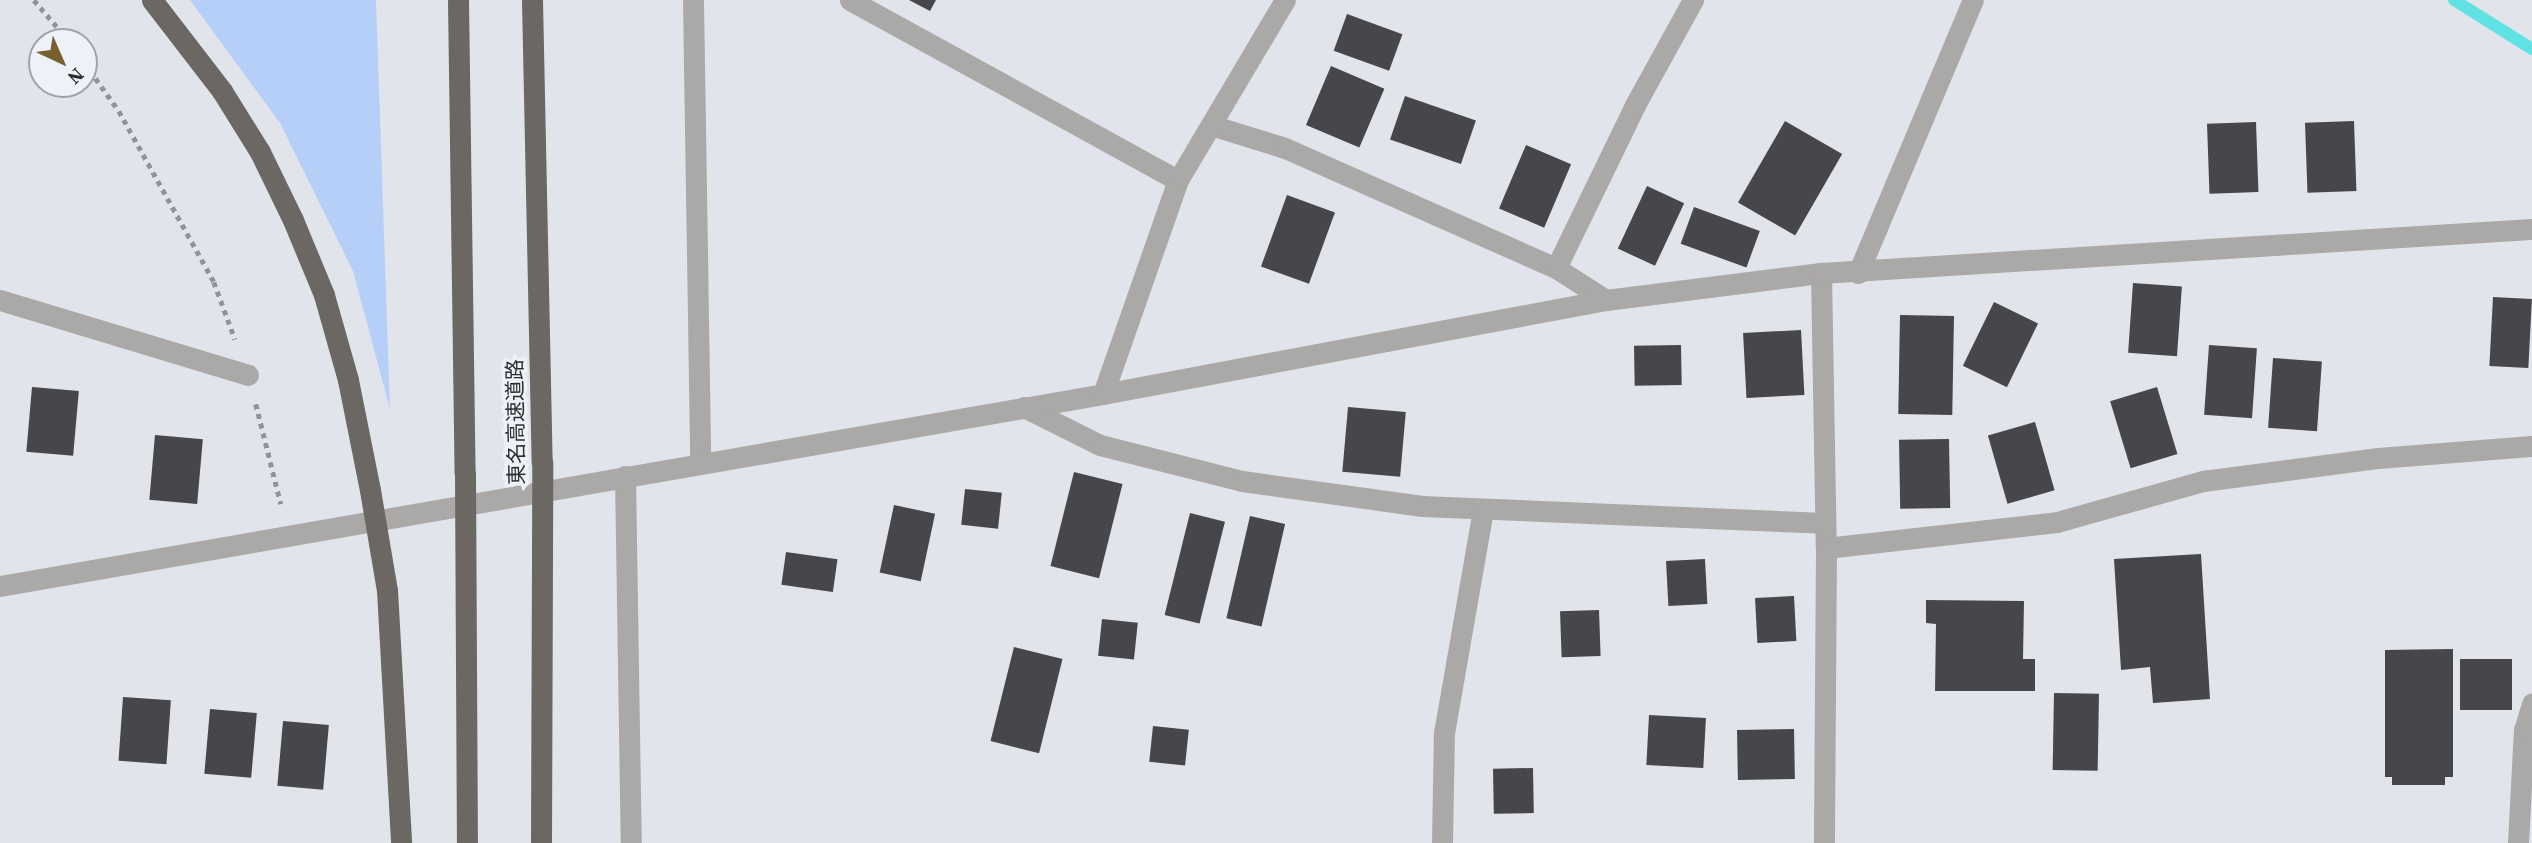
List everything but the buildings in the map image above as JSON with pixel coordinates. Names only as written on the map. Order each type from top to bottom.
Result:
[{"type":"highway","points":[[152,0],[222,91],[260,152],[293,220],[324,295],[370,490],[387,590],[401,843]]},
{"type":"highway","points":[[458,0],[467,843]]},
{"type":"highway","name":"東名高速道路","points":[[532,0],[536,83],[542,462],[541,843]]},
{"type":"highway","points":[[536,83],[541,0]]},
{"type":"street","points":[[693,0],[700,462]]},
{"type":"street","points":[[850,0],[1178,180]]},
{"type":"street","points":[[1102,394],[1178,180],[1214,125],[1285,0]]},
{"type":"street","points":[[1556,268],[1635,105],[1693,0]]},
{"type":"street","points":[[1858,273],[1973,0]]},
{"type":"street","points":[[1214,125],[1286,148],[1556,268],[1606,300]]},
{"type":"street","points":[[0,586],[1102,394],[1606,300],[1821,273],[1858,273],[2532,229]]},
{"type":"street","points":[[1821,273],[1826,548],[1824,843]]},
{"type":"street","points":[[0,300],[248,375]]},
{"type":"street","points":[[1024,407],[1100,445],[1242,481],[1422,506],[1825,523]]},
{"type":"street","points":[[1826,548],[2057,522],[2203,481],[2378,458],[2532,446]]},
{"type":"street","points":[[625,477],[631,843]]},
{"type":"street","points":[[1442,843],[1444,733],[1483,509]]},
{"type":"street","points":[[2518,843],[2524,730],[2532,703]]},
{"type":"path","points":[[34,0],[58,28]]},
{"type":"path","points":[[98,82],[119,111],[214,282],[248,375],[289,535]]},
{"type":"shaded area","points":[[190,0],[376,0],[390,409],[353,271],[280,123]]},
{"type":"waterway","points":[[2454,0],[2532,49]]}]
